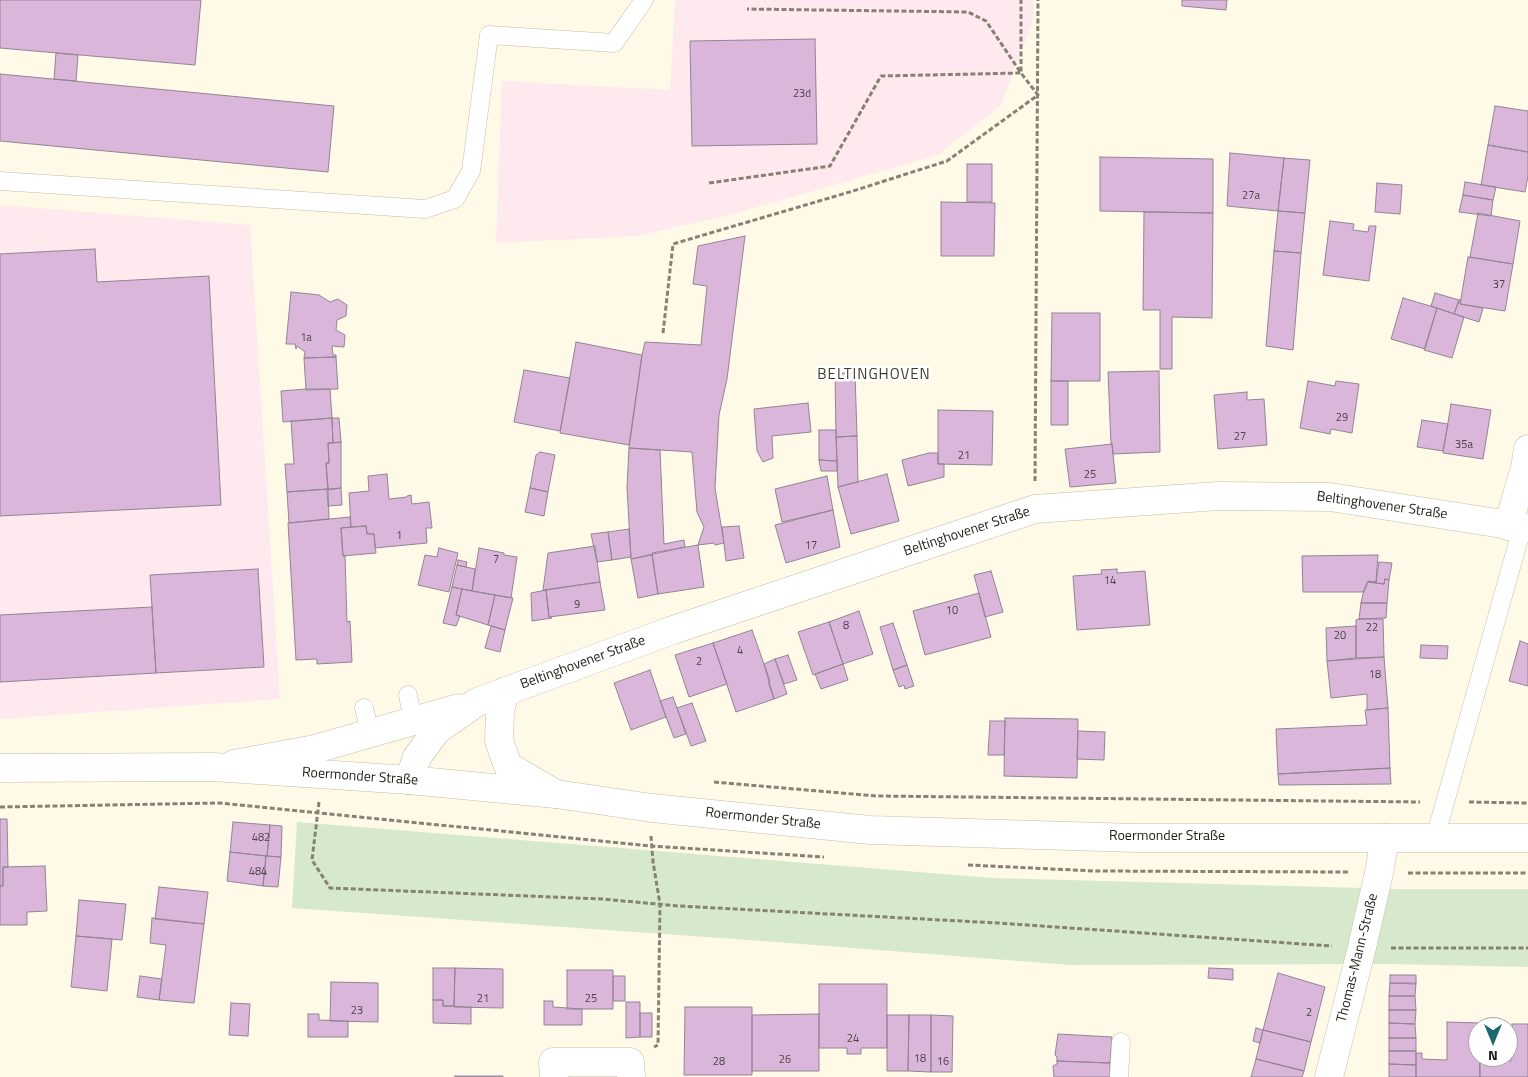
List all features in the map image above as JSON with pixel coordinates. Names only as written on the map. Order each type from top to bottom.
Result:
[{"type":"street","points":[[1519,527],[1528,449]]},
{"type":"street","name":"Beltinghovener Straße","points":[[409,780],[417,757],[437,730],[477,702],[673,630],[1035,509],[1218,496],[1330,496],[1519,527]]},
{"type":"street","name":"Beltinghovener Straße","points":[[505,691],[500,711],[500,741],[508,766],[556,794]]},
{"type":"street","name":"Beltinghovener Straße","points":[[213,767],[315,749],[367,721],[411,708],[477,702]]},
{"type":"street","name":"Roermonder Straße","points":[[0,768],[213,767],[409,780],[556,794],[652,808],[870,830],[1136,838],[1528,838]]},
{"type":"street","name":"Thomas-Mann-Straße","points":[[1328,1077],[1362,948],[1385,838]]},
{"type":"street","points":[[554,1077],[553,1062],[630,1069]]},
{"type":"lane","points":[[0,181],[425,209],[455,200],[471,171],[489,35],[614,43],[644,0]]},
{"type":"lane","points":[[1435,838],[1519,527]]},
{"type":"lane","points":[[1119,1077],[1121,1042]]},
{"type":"path","points":[[1020,0],[1021,73]]},
{"type":"path","points":[[1035,509],[1038,0]]},
{"type":"path","points":[[747,9],[968,12],[986,21],[1038,95]]},
{"type":"path","points":[[709,184],[830,166],[881,76],[1021,73]]},
{"type":"path","points":[[663,333],[673,244],[853,192],[947,161],[1038,95]]},
{"type":"path","points":[[324,775],[312,860],[330,888],[602,899],[1362,948],[1528,948]]},
{"type":"path","points":[[707,782],[876,796],[1528,803]]},
{"type":"path","points":[[630,1069],[658,1045],[660,904],[651,846],[652,808]]},
{"type":"shaded area","points":[[675,0],[1033,0],[1033,21],[1001,105],[938,155],[737,213],[637,236],[496,243],[502,81],[670,90]]},
{"type":"shaded area","points":[[0,205],[250,225],[280,699],[0,719]]},
{"type":"green space","points":[[297,822],[993,878],[1400,889],[1528,889],[1528,967],[1391,964],[1070,965],[763,941],[292,908]]},
{"type":"building","points":[[0,0],[201,0],[195,65],[0,48]]},
{"type":"building","points":[[1182,0],[1227,0],[1226,10],[1182,6]]},
{"type":"building","points":[[815,39],[817,144],[692,146],[690,41]]},
{"type":"building","points":[[56,53],[78,55],[76,81],[54,79]]},
{"type":"building","points":[[0,74],[334,106],[328,172],[0,141]]},
{"type":"building","points":[[1495,106],[1528,111],[1528,152],[1488,145]]},
{"type":"building","points":[[1488,145],[1528,152],[1528,176],[1525,192],[1481,185]]},
{"type":"building","points":[[1230,153],[1284,158],[1278,211],[1227,206]]},
{"type":"building","points":[[1100,157],[1213,159],[1213,213],[1100,211]]},
{"type":"building","points":[[1284,158],[1310,160],[1305,213],[1278,211]]},
{"type":"building","points":[[967,164],[992,164],[992,202],[967,202]]},
{"type":"building","points":[[1465,182],[1496,187],[1493,200],[1463,195]]},
{"type":"building","points":[[1377,183],[1402,185],[1400,214],[1375,212]]},
{"type":"building","points":[[1463,195],[1493,200],[1491,216],[1459,212]]},
{"type":"building","points":[[941,202],[995,203],[994,256],[941,256]]},
{"type":"building","points":[[1278,211],[1305,213],[1301,253],[1274,251]]},
{"type":"building","points":[[1144,212],[1213,213],[1212,318],[1172,317],[1172,369],[1160,369],[1160,310],[1143,310]]},
{"type":"building","points":[[1478,213],[1520,221],[1513,264],[1470,257]]},
{"type":"building","points":[[1330,221],[1354,224],[1353,230],[1368,232],[1369,226],[1376,226],[1369,281],[1323,275]]},
{"type":"building","points":[[745,236],[727,379],[719,415],[715,488],[724,543],[698,545],[704,527],[697,512],[692,452],[629,448],[642,355],[645,342],[701,345],[707,286],[693,284],[698,246]]},
{"type":"building","points":[[95,249],[97,282],[209,276],[221,505],[0,516],[0,254]]},
{"type":"building","points":[[1274,251],[1301,253],[1293,350],[1266,346]]},
{"type":"building","points":[[1468,257],[1513,264],[1505,311],[1460,304]]},
{"type":"building","points":[[291,292],[319,295],[330,302],[338,299],[347,305],[346,316],[337,320],[336,330],[345,335],[344,347],[332,346],[333,355],[336,355],[336,357],[304,358],[305,352],[297,346],[296,349],[295,344],[286,344]]},
{"type":"building","points":[[1435,293],[1459,300],[1454,314],[1431,306]]},
{"type":"building","points":[[1403,298],[1437,308],[1425,349],[1391,339]]},
{"type":"building","points":[[1459,300],[1461,300],[1460,304],[1483,308],[1479,322],[1454,314]]},
{"type":"building","points":[[1437,308],[1464,317],[1452,358],[1424,350]]},
{"type":"building","points":[[1052,313],[1100,313],[1100,381],[1051,381]]},
{"type":"building","points":[[576,342],[642,355],[629,445],[560,433]]},
{"type":"building","points":[[336,357],[338,389],[306,390],[304,358]]},
{"type":"building","points":[[524,370],[570,378],[560,431],[514,422]]},
{"type":"building","points":[[1159,371],[1160,452],[1113,454],[1108,372]]},
{"type":"building","points":[[835,373],[855,373],[857,436],[836,437]]},
{"type":"building","points":[[1051,381],[1068,381],[1068,425],[1051,425]]},
{"type":"building","points":[[1308,381],[1335,386],[1336,381],[1359,384],[1352,433],[1331,429],[1330,434],[1300,428]]},
{"type":"building","points":[[330,389],[332,418],[283,422],[281,391]]},
{"type":"building","points":[[1247,392],[1247,400],[1264,399],[1267,445],[1218,449],[1214,395]]},
{"type":"building","points":[[808,403],[811,432],[772,436],[773,458],[763,462],[757,451],[754,409]]},
{"type":"building","points":[[1451,404],[1491,410],[1483,459],[1443,453]]},
{"type":"building","points":[[938,410],[993,411],[992,465],[938,464]]},
{"type":"building","points":[[332,418],[333,443],[328,443],[329,463],[326,463],[328,489],[287,492],[285,464],[294,464],[291,421]]},
{"type":"building","points":[[332,418],[339,418],[341,442],[333,443]]},
{"type":"building","points":[[1422,420],[1448,424],[1443,451],[1417,447]]},
{"type":"building","points":[[819,430],[836,430],[837,461],[819,460]]},
{"type":"building","points":[[857,436],[858,482],[838,487],[836,437]]},
{"type":"building","points":[[341,442],[341,488],[328,489],[326,463],[329,463],[328,443]]},
{"type":"building","points":[[1112,444],[1116,483],[1070,487],[1065,449]]},
{"type":"building","points":[[629,448],[660,450],[664,544],[684,540],[685,547],[631,559],[627,487]]},
{"type":"building","points":[[540,452],[555,455],[548,492],[530,488],[536,455]]},
{"type":"building","points":[[929,453],[938,453],[938,464],[944,464],[944,477],[908,486],[902,460]]},
{"type":"building","points":[[819,460],[837,461],[837,471],[821,471]]},
{"type":"building","points":[[387,474],[389,499],[411,495],[412,504],[429,502],[432,528],[426,528],[427,543],[375,548],[374,534],[367,534],[366,526],[351,527],[349,493],[369,491],[368,476]]},
{"type":"building","points":[[887,474],[899,521],[851,534],[838,487]]},
{"type":"building","points":[[827,476],[833,510],[782,522],[775,489]]},
{"type":"building","points":[[341,488],[342,505],[328,506],[327,490]]},
{"type":"building","points":[[530,488],[548,492],[544,516],[525,512]]},
{"type":"building","points":[[328,489],[329,519],[289,523],[287,492]]},
{"type":"building","points":[[833,510],[840,547],[786,563],[775,525]]},
{"type":"building","points":[[350,517],[351,527],[341,528],[343,556],[345,556],[347,622],[350,621],[352,662],[317,664],[317,659],[296,660],[288,523]]},
{"type":"building","points":[[366,526],[367,534],[374,534],[376,553],[343,556],[341,528]]},
{"type":"building","points":[[739,526],[744,558],[726,561],[722,527]]},
{"type":"building","points":[[629,529],[631,557],[612,560],[608,532]]},
{"type":"building","points":[[608,532],[612,560],[597,562],[591,534]]},
{"type":"building","points":[[698,545],[704,587],[658,594],[652,553]]},
{"type":"building","points":[[595,546],[600,582],[543,590],[548,553]]},
{"type":"building","points":[[439,548],[458,553],[449,592],[418,585],[425,555],[437,557]]},
{"type":"building","points":[[479,548],[517,557],[511,598],[472,591]]},
{"type":"building","points":[[652,555],[658,594],[638,598],[631,559]]},
{"type":"building","points":[[1378,555],[1376,582],[1368,581],[1363,592],[1303,592],[1302,556]]},
{"type":"building","points":[[458,560],[467,562],[466,567],[457,565]]},
{"type":"building","points":[[1379,562],[1392,563],[1389,580],[1385,579],[1384,584],[1368,582],[1376,582]]},
{"type":"building","points":[[457,565],[475,569],[472,591],[452,587]]},
{"type":"building","points":[[258,569],[264,667],[156,673],[150,575]]},
{"type":"building","points":[[1117,569],[1117,573],[1145,571],[1150,625],[1077,630],[1073,576],[1102,574],[1101,570]]},
{"type":"building","points":[[991,571],[1003,612],[985,617],[974,575]]},
{"type":"building","points":[[1385,579],[1389,580],[1387,603],[1361,603],[1368,582],[1384,584]]},
{"type":"building","points":[[600,582],[605,610],[549,617],[546,590]]},
{"type":"building","points":[[452,587],[462,589],[456,615],[460,616],[456,626],[443,623]]},
{"type":"building","points":[[462,589],[495,595],[488,625],[456,615]]},
{"type":"building","points":[[546,590],[549,617],[552,618],[532,621],[531,593]]},
{"type":"building","points":[[979,593],[991,637],[925,655],[913,611]]},
{"type":"building","points":[[495,595],[513,598],[505,630],[488,625]]},
{"type":"building","points":[[1361,603],[1387,603],[1386,618],[1359,619]]},
{"type":"building","points":[[152,607],[156,673],[0,682],[0,615]]},
{"type":"building","points":[[859,611],[873,654],[843,664],[829,622]]},
{"type":"building","points":[[1383,619],[1384,657],[1356,658],[1356,620]]},
{"type":"building","points":[[829,622],[843,664],[813,675],[798,632]]},
{"type":"building","points":[[893,623],[907,665],[893,670],[880,627]]},
{"type":"building","points":[[491,626],[505,630],[500,652],[485,648]]},
{"type":"building","points":[[1356,626],[1356,658],[1327,661],[1326,628]]},
{"type":"building","points":[[752,630],[770,681],[768,682],[774,699],[736,712],[713,643]]},
{"type":"building","points":[[1520,641],[1528,644],[1528,686],[1509,681]]},
{"type":"building","points":[[713,643],[727,684],[689,697],[675,655]]},
{"type":"building","points":[[1421,645],[1448,646],[1447,659],[1420,658]]},
{"type":"building","points":[[788,655],[797,680],[784,684],[775,659]]},
{"type":"building","points":[[1384,657],[1388,708],[1367,710],[1367,694],[1331,698],[1327,661]]},
{"type":"building","points":[[775,659],[787,694],[774,699],[764,664]]},
{"type":"building","points":[[843,664],[848,680],[821,689],[815,674]]},
{"type":"building","points":[[907,665],[914,686],[905,689],[904,685],[899,687],[893,670]]},
{"type":"building","points":[[650,670],[666,717],[631,730],[614,683]]},
{"type":"building","points":[[673,697],[686,734],[674,738],[660,701]]},
{"type":"building","points":[[692,703],[706,741],[691,746],[677,708]]},
{"type":"building","points":[[1388,708],[1390,768],[1278,774],[1276,729],[1367,725],[1365,710]]},
{"type":"building","points":[[1005,718],[1078,719],[1077,778],[1004,776]]},
{"type":"building","points":[[990,721],[1005,721],[1004,755],[988,755]]},
{"type":"building","points":[[1078,731],[1105,732],[1104,760],[1077,759]]},
{"type":"building","points":[[1390,768],[1391,784],[1279,785],[1278,774]]},
{"type":"building","points":[[0,819],[7,819],[8,867],[3,867],[3,886],[0,886]]},
{"type":"building","points":[[233,822],[270,825],[267,856],[230,852]]},
{"type":"building","points":[[270,825],[282,826],[281,857],[267,856]]},
{"type":"building","points":[[230,852],[266,856],[263,886],[227,881]]},
{"type":"building","points":[[266,856],[281,857],[278,887],[263,886]]},
{"type":"building","points":[[45,866],[47,911],[27,912],[27,925],[0,925],[0,886],[3,886],[3,867]]},
{"type":"building","points":[[159,887],[208,892],[204,924],[155,919]]},
{"type":"building","points":[[79,900],[126,904],[122,940],[76,936]]},
{"type":"building","points":[[152,918],[204,924],[194,1003],[159,1000],[166,945],[150,943]]},
{"type":"building","points":[[76,936],[112,939],[107,991],[71,987]]},
{"type":"building","points":[[433,968],[455,968],[454,1006],[443,1006],[443,1000],[433,1000]]},
{"type":"building","points":[[455,968],[503,969],[503,1008],[454,1007]]},
{"type":"building","points":[[1209,968],[1233,969],[1233,980],[1208,978]]},
{"type":"building","points":[[567,970],[613,970],[613,1009],[567,1009]]},
{"type":"building","points":[[1278,973],[1325,987],[1311,1042],[1263,1030]]},
{"type":"building","points":[[1390,975],[1416,975],[1416,984],[1390,983]]},
{"type":"building","points":[[140,976],[162,979],[159,1000],[137,997]]},
{"type":"building","points":[[613,976],[625,976],[625,1001],[613,1001]]},
{"type":"building","points":[[331,982],[378,983],[378,1022],[330,1021]]},
{"type":"building","points":[[1390,983],[1416,983],[1415,996],[1389,996]]},
{"type":"building","points":[[819,984],[887,984],[887,1048],[861,1048],[861,1054],[847,1054],[847,1048],[819,1048]]},
{"type":"building","points":[[1389,996],[1415,996],[1416,1010],[1389,1010]]},
{"type":"building","points":[[433,1000],[443,1000],[443,1006],[471,1007],[471,1024],[433,1023]]},
{"type":"building","points":[[544,1001],[553,1001],[553,1007],[582,1009],[582,1025],[544,1025]]},
{"type":"building","points":[[626,1002],[640,1002],[640,1037],[626,1038]]},
{"type":"building","points":[[231,1003],[250,1004],[248,1036],[229,1035]]},
{"type":"building","points":[[685,1007],[752,1007],[752,1075],[684,1075]]},
{"type":"building","points":[[1389,1010],[1416,1010],[1415,1024],[1389,1023]]},
{"type":"building","points":[[640,1013],[652,1013],[652,1037],[640,1037]]},
{"type":"building","points":[[308,1014],[319,1014],[319,1020],[348,1021],[348,1037],[308,1037]]},
{"type":"building","points":[[819,1014],[819,1071],[752,1071],[752,1015]]},
{"type":"building","points":[[887,1015],[909,1015],[908,1071],[887,1071]]},
{"type":"building","points":[[909,1015],[931,1015],[931,1072],[908,1071]]},
{"type":"building","points":[[931,1015],[953,1016],[952,1072],[931,1072]]},
{"type":"building","points":[[1447,1022],[1468,1023],[1468,1067],[1480,1067],[1480,1077],[1416,1077],[1416,1053],[1422,1053],[1422,1059],[1447,1060]]},
{"type":"building","points":[[1389,1023],[1415,1024],[1416,1038],[1389,1038]]},
{"type":"building","points":[[1518,1024],[1528,1024],[1528,1077],[1480,1077],[1480,1067],[1518,1067]]},
{"type":"building","points":[[1256,1028],[1263,1030],[1260,1043],[1253,1041]]},
{"type":"building","points":[[1263,1030],[1311,1042],[1304,1071],[1256,1059]]},
{"type":"building","points":[[1058,1034],[1112,1037],[1110,1063],[1057,1061],[1055,1055]]},
{"type":"building","points":[[1389,1038],[1416,1038],[1416,1051],[1389,1051]]},
{"type":"building","points":[[1389,1051],[1416,1051],[1416,1065],[1389,1064]]},
{"type":"building","points":[[1256,1059],[1304,1071],[1302,1077],[1251,1077]]},
{"type":"building","points":[[1057,1061],[1110,1063],[1110,1077],[1054,1077],[1053,1066],[1057,1064]]},
{"type":"building","points":[[1389,1064],[1416,1065],[1416,1077],[1389,1077]]},
{"type":"building","points":[[503,1076],[503,1077],[455,1077]]},
{"type":"district","name":"BELTINGHOVEN","points":[[874,375]]}]
